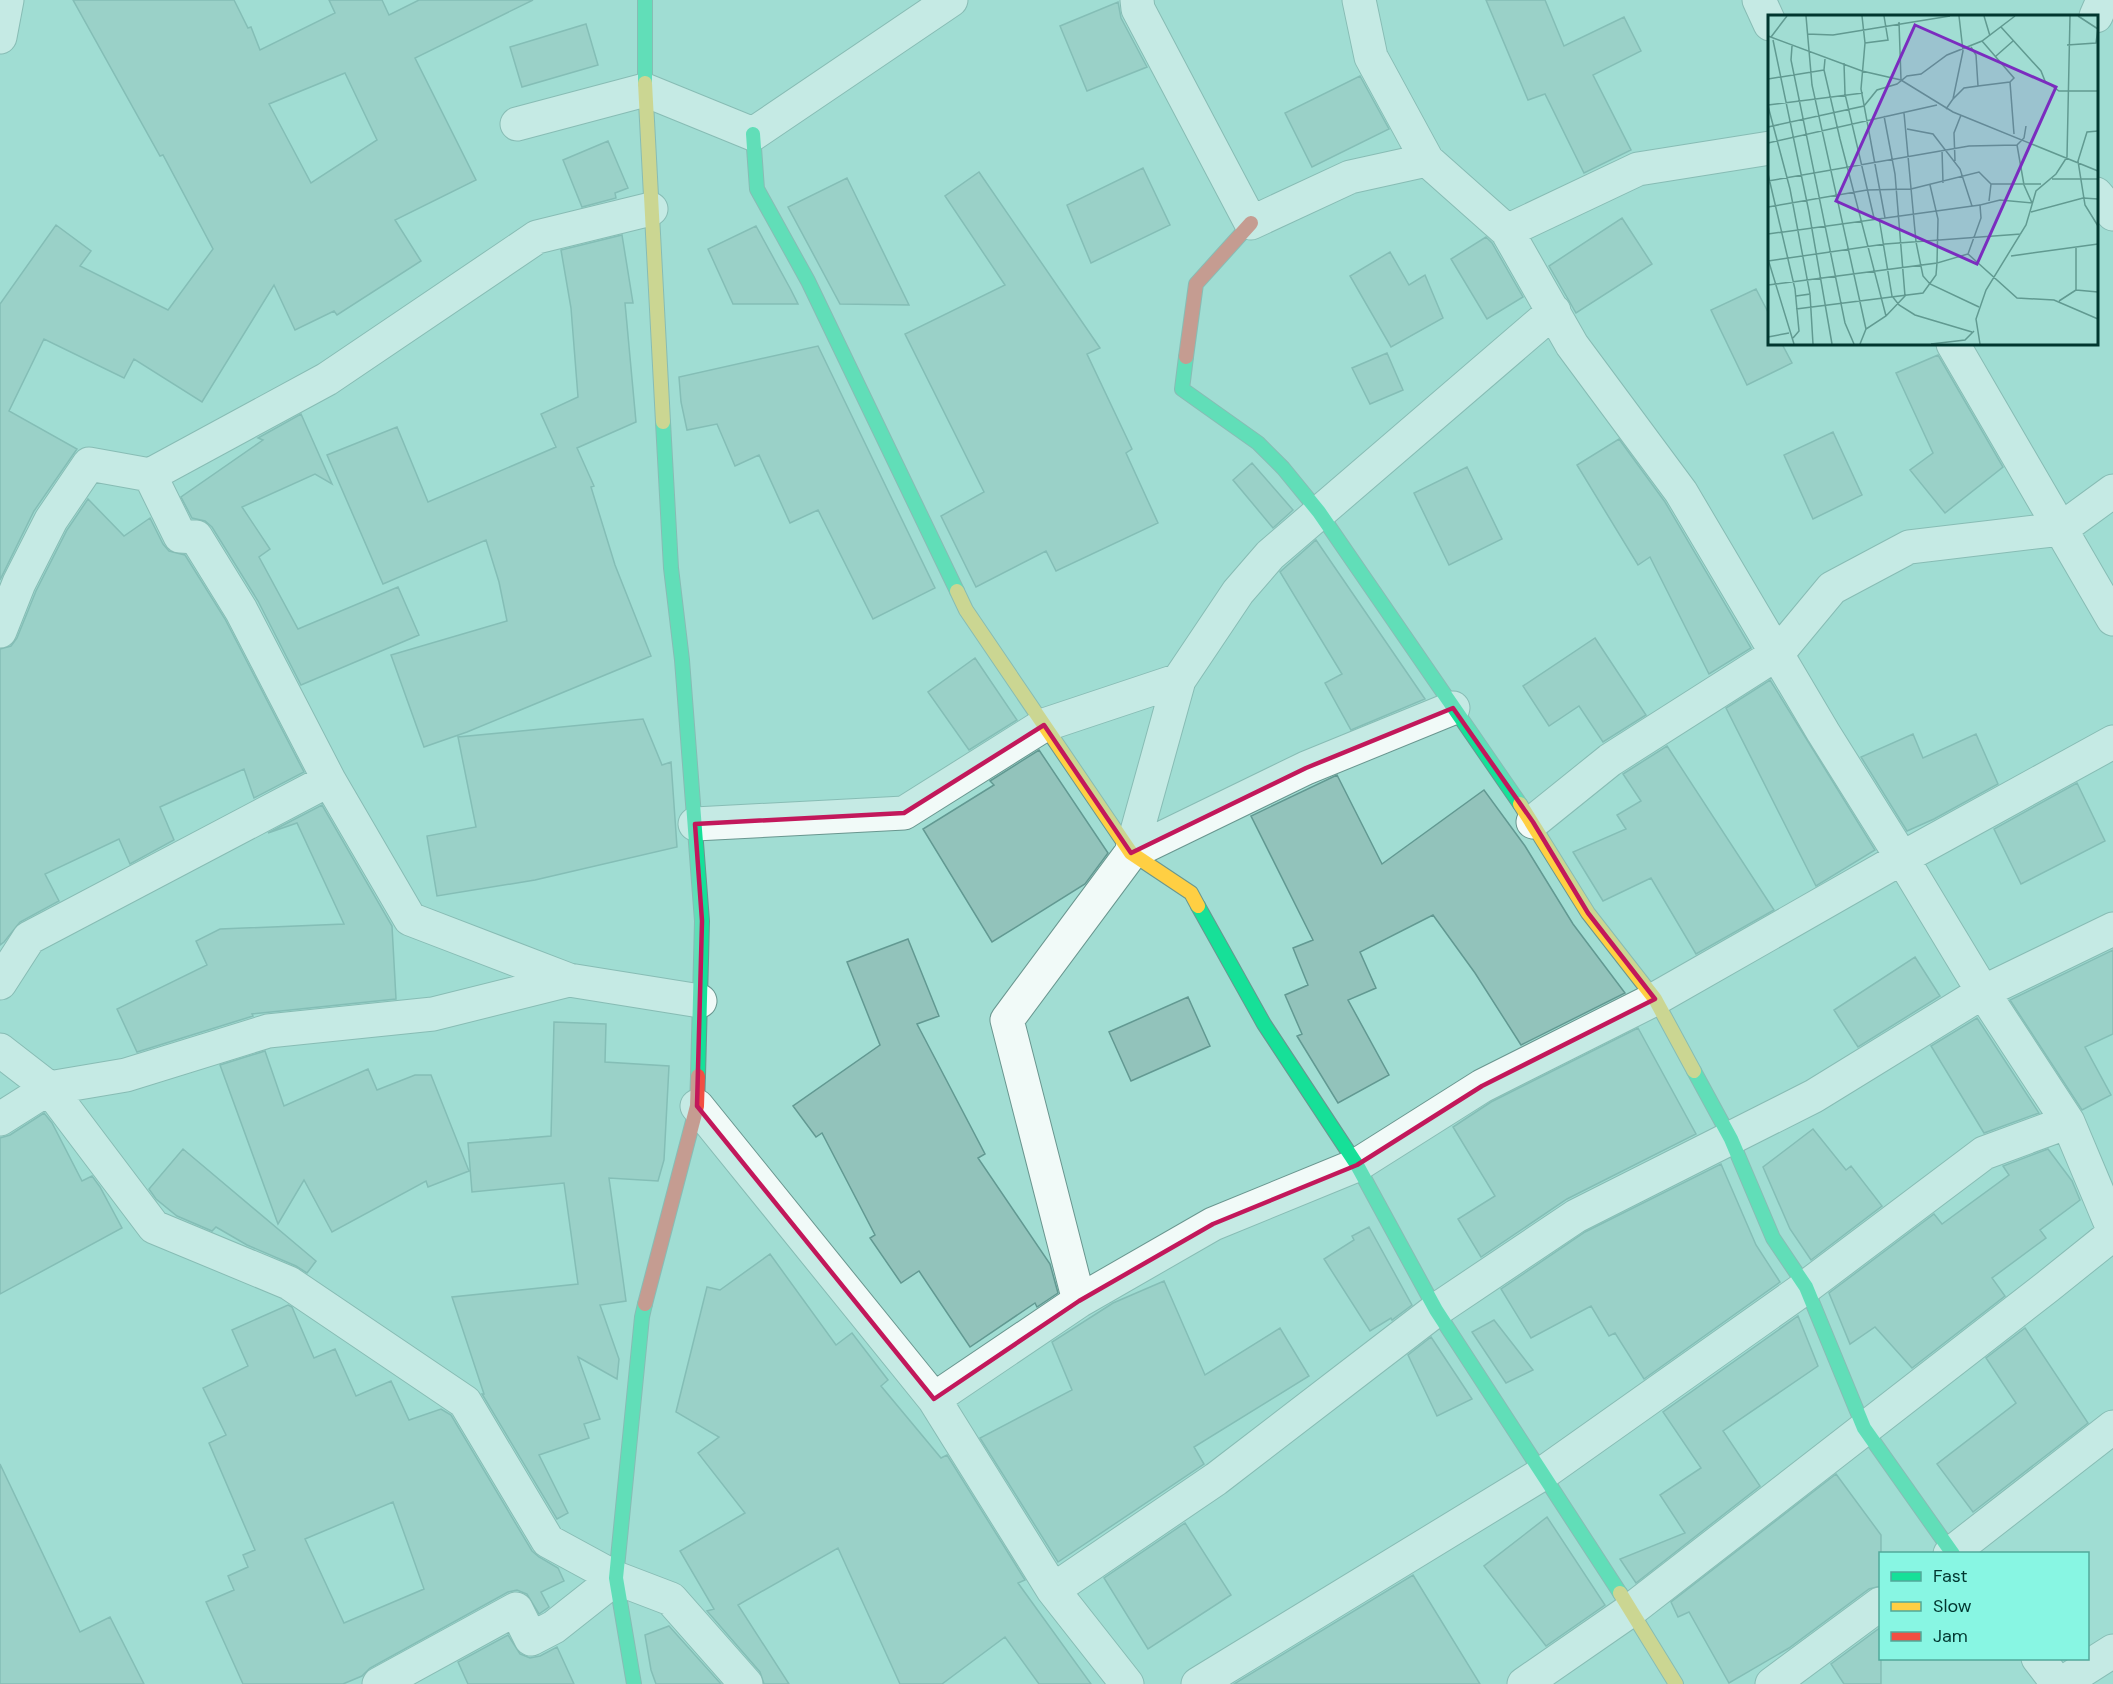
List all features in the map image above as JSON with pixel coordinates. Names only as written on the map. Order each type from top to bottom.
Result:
[{"type":"street","points":[[0,37],[7,0]]},
{"type":"street","points":[[634,1684],[616,1578],[642,1317],[697,1106],[702,921],[682,660],[671,567],[645,90],[645,0]]},
{"type":"street","points":[[753,134],[951,0]]},
{"type":"street","points":[[1137,0],[1138,9],[1251,223]]},
{"type":"street","points":[[1359,0],[1371,57],[1427,160],[1507,231],[1572,345],[1681,492],[1778,653],[1822,732],[1983,992],[2103,1174],[2113,1232],[2047,1287],[1631,1610],[1524,1684]]},
{"type":"street","points":[[1759,0],[1768,20]]},
{"type":"street","points":[[2096,15],[2103,0]]},
{"type":"street","points":[[517,124],[645,90],[753,134]]},
{"type":"street","points":[[753,134],[757,189],[808,281],[966,610],[1131,853],[1191,893],[1264,1024],[1357,1165],[1436,1310],[1631,1610],[1676,1684]]},
{"type":"street","points":[[1507,231],[1638,170],[1768,148]]},
{"type":"street","points":[[1427,160],[1350,177],[1251,223],[1196,284],[1182,389],[1258,443],[1283,468],[1318,512],[1533,822],[1588,913],[1655,999],[1731,1139],[1773,1238],[1806,1287],[1864,1428],[1951,1552]]},
{"type":"street","points":[[2098,195],[2113,214]]},
{"type":"street","points":[[0,631],[20,583],[51,520],[89,464],[150,475],[327,379],[537,237],[651,209]]},
{"type":"street","points":[[1079,1300],[1007,1020],[1131,853],[1179,680],[1238,591],[1270,555],[1318,512],[1554,311]]},
{"type":"street","points":[[1954,345],[2113,619]]},
{"type":"street","points":[[150,475],[180,536],[196,537],[241,610],[329,780],[410,919],[569,980],[700,1001]]},
{"type":"street","points":[[1533,822],[1610,760],[1778,653],[1832,588],[1909,547],[2061,529],[2113,491]]},
{"type":"street","points":[[695,824],[904,813],[1044,724],[1179,680]]},
{"type":"street","points":[[1131,853],[1306,768],[1453,708]]},
{"type":"street","points":[[934,1399],[1079,1300],[1214,1224],[1357,1165],[1482,1086],[1655,999],[1902,858],[2113,742]]},
{"type":"street","points":[[0,983],[29,938],[329,780]]},
{"type":"street","points":[[1053,1590],[1216,1479],[1436,1310],[1576,1216],[1814,1096],[1983,992],[2113,929]]},
{"type":"street","points":[[0,1119],[49,1088],[126,1075],[268,1031],[433,1014],[569,980]]},
{"type":"street","points":[[0,1050],[49,1088],[154,1227],[289,1283],[465,1402],[548,1541],[616,1578],[671,1599],[746,1684]]},
{"type":"street","points":[[697,1106],[934,1399],[1053,1590],[1127,1684]]},
{"type":"street","points":[[1198,1684],[1542,1474],[1806,1287],[1984,1153],[2068,1122]]},
{"type":"street","points":[[1953,1552],[2113,1427]]},
{"type":"street","points":[[379,1684],[516,1609],[531,1639],[554,1627],[616,1578]]},
{"type":"street","points":[[1772,1684],[1879,1605]]},
{"type":"street","points":[[2038,1660],[2060,1684],[2113,1651]]},
{"type":"highlighted area","points":[[1453,708],[1533,822],[1588,913],[1655,999],[1482,1086],[1357,1165],[1213,1224],[1079,1301],[934,1399],[697,1106],[702,921],[695,824],[904,813],[1044,725],[1131,853],[1306,768]]},
{"type":"building","points":[[73,0],[234,0],[248,28],[251,27],[260,50],[335,13],[329,0],[382,0],[389,15],[419,0],[533,0],[415,58],[476,180],[395,220],[421,261],[337,315],[334,311],[295,330],[274,285],[202,402],[134,359],[124,378],[44,339],[9,411],[77,449],[34,511],[0,580],[0,304],[56,225],[91,251],[80,266],[168,310],[213,249],[163,155],[160,156]],"holes":[[[345,73],[377,140],[311,183],[269,104]]]},
{"type":"building","points":[[1486,0],[1545,0],[1564,46],[1624,17],[1641,51],[1593,75],[1631,150],[1584,173],[1545,94],[1528,100]]},
{"type":"building","points":[[1118,2],[1121,18],[1147,67],[1087,91],[1060,26]]},
{"type":"building","points":[[586,24],[598,65],[522,87],[510,47]]},
{"type":"building","points":[[1360,76],[1389,129],[1312,167],[1285,113]]},
{"type":"building","points":[[608,141],[628,188],[615,193],[616,198],[582,207],[563,160]]},
{"type":"building","points":[[1143,168],[1170,225],[1091,263],[1067,205]]},
{"type":"building","points":[[979,172],[1100,348],[1087,354],[1132,449],[1126,453],[1158,523],[1056,571],[1046,551],[976,587],[941,516],[984,492],[905,334],[1005,285],[945,196]]},
{"type":"building","points":[[847,178],[909,305],[840,304],[788,207]]},
{"type":"building","points":[[1622,218],[1652,264],[1576,313],[1549,266]]},
{"type":"building","points":[[756,226],[798,304],[733,304],[708,249]]},
{"type":"building","points":[[622,235],[633,303],[625,303],[636,422],[577,448],[594,486],[591,487],[615,565],[651,656],[467,732],[424,747],[391,655],[507,621],[499,582],[486,540],[383,584],[327,455],[397,427],[428,502],[556,447],[541,414],[578,397],[571,308],[561,250]]},
{"type":"building","points":[[1486,237],[1492,243],[1523,297],[1487,319],[1451,259]]},
{"type":"building","points":[[1390,252],[1409,285],[1425,275],[1443,318],[1391,347],[1350,276]]},
{"type":"building","points":[[1756,289],[1768,312],[1768,345],[1783,345],[1792,363],[1747,385],[1711,310]]},
{"type":"building","points":[[818,346],[935,588],[873,619],[818,510],[790,523],[759,455],[735,466],[717,424],[687,430],[681,402],[679,377]]},
{"type":"building","points":[[1387,353],[1403,390],[1370,404],[1352,368]]},
{"type":"building","points":[[1938,355],[2003,467],[1945,513],[1910,470],[1933,453],[1896,373]]},
{"type":"building","points":[[301,414],[332,484],[315,474],[242,507],[270,549],[259,557],[298,629],[398,587],[419,635],[301,685],[258,601],[212,527],[205,521],[192,518],[181,497],[263,440],[258,438]]},
{"type":"building","points":[[1833,432],[1862,495],[1813,519],[1784,455]]},
{"type":"building","points":[[1619,439],[1665,502],[1751,648],[1709,674],[1650,557],[1638,565],[1577,465]]},
{"type":"building","points":[[1252,463],[1293,510],[1273,528],[1233,480]]},
{"type":"building","points":[[1467,467],[1502,539],[1449,565],[1414,493]]},
{"type":"building","points":[[88,499],[124,536],[150,518],[169,551],[185,555],[225,619],[304,772],[254,798],[244,769],[160,807],[174,840],[130,864],[119,839],[45,874],[59,901],[20,922],[0,945],[0,649],[11,646],[17,638],[36,591],[67,530]]},
{"type":"building","points":[[1316,540],[1425,699],[1351,730],[1325,683],[1342,674],[1280,572]]},
{"type":"building","points":[[1595,638],[1646,715],[1603,742],[1579,706],[1549,726],[1523,686]]},
{"type":"building","points":[[975,658],[1017,720],[969,750],[928,692]]},
{"type":"building","points":[[1770,680],[1875,850],[1816,886],[1726,708]]},
{"type":"building","points":[[643,719],[662,765],[671,762],[677,847],[535,880],[437,896],[427,836],[476,827],[458,737]]},
{"type":"building","points":[[1913,734],[1923,758],[1976,734],[1998,784],[1907,831],[1861,757]]},
{"type":"building","points":[[1667,746],[1774,910],[1696,954],[1651,878],[1603,901],[1573,852],[1626,829],[1617,815],[1641,801],[1623,774]]},
{"type":"building","points":[[1039,750],[1108,853],[1085,884],[992,942],[923,829],[994,785],[990,781]]},
{"type":"building","points":[[1337,775],[1382,864],[1484,790],[1525,846],[1573,924],[1625,993],[1521,1045],[1475,973],[1433,915],[1360,952],[1376,988],[1348,1000],[1389,1075],[1338,1103],[1297,1036],[1302,1034],[1285,995],[1308,985],[1293,948],[1313,940],[1251,816]]},
{"type":"building","points":[[2077,783],[2105,841],[2021,884],[1994,829]]},
{"type":"building","points":[[322,805],[392,926],[396,999],[252,1014],[253,1016],[137,1052],[117,1009],[207,965],[196,941],[220,929],[344,924],[297,823],[268,833]]},
{"type":"building","points":[[908,939],[939,1016],[917,1024],[985,1154],[978,1158],[1050,1264],[1058,1293],[1037,1307],[1035,1303],[970,1347],[919,1271],[901,1283],[870,1238],[875,1235],[822,1133],[816,1137],[793,1106],[880,1045],[847,962]]},
{"type":"building","points":[[2113,950],[2113,1034],[2085,1047],[2111,1095],[2082,1110],[2010,1000]]},
{"type":"building","points":[[1915,957],[1940,996],[1858,1047],[1834,1010]]},
{"type":"building","points":[[1188,997],[1210,1046],[1131,1081],[1109,1032]]},
{"type":"building","points":[[1977,1018],[2039,1113],[1984,1133],[1931,1046]]},
{"type":"building","points":[[554,1022],[606,1024],[605,1062],[669,1066],[664,1160],[658,1181],[609,1178],[626,1301],[600,1305],[619,1359],[617,1379],[578,1357],[600,1419],[584,1424],[589,1438],[539,1455],[568,1513],[557,1519],[482,1394],[484,1394],[452,1297],[578,1284],[564,1183],[472,1192],[468,1143],[551,1136]]},
{"type":"building","points":[[1638,1028],[1696,1134],[1567,1199],[1481,1257],[1458,1219],[1495,1196],[1453,1127],[1491,1102]]},
{"type":"building","points":[[265,1051],[284,1106],[368,1069],[377,1090],[415,1075],[431,1075],[469,1171],[428,1187],[426,1181],[332,1232],[304,1180],[278,1224],[220,1065]]},
{"type":"building","points":[[44,1113],[52,1123],[82,1181],[92,1176],[122,1228],[0,1294],[0,1138],[10,1135]]},
{"type":"building","points":[[1813,1129],[1846,1170],[1851,1166],[1882,1206],[1811,1260],[1790,1229],[1763,1167]]},
{"type":"building","points":[[183,1149],[316,1261],[307,1273],[247,1245],[216,1227],[212,1231],[177,1216],[156,1199],[149,1189]]},
{"type":"building","points":[[2048,1149],[2072,1181],[2080,1200],[2040,1230],[2046,1238],[1992,1278],[2005,1296],[1912,1368],[1875,1327],[1850,1344],[1829,1293],[1934,1214],[1942,1224],[2009,1175],[2003,1166]]},
{"type":"building","points":[[1721,1164],[1756,1245],[1780,1282],[1644,1379],[1615,1333],[1609,1336],[1591,1306],[1531,1338],[1501,1289],[1585,1232]]},
{"type":"building","points":[[1369,1227],[1412,1305],[1392,1320],[1391,1318],[1370,1331],[1324,1259],[1354,1240],[1352,1236]]},
{"type":"building","points":[[770,1254],[836,1345],[852,1333],[888,1380],[881,1386],[941,1458],[947,1455],[1025,1580],[1018,1583],[1091,1684],[1039,1684],[1005,1637],[942,1684],[900,1684],[838,1548],[738,1605],[789,1684],[764,1684],[760,1672],[707,1611],[714,1609],[680,1551],[745,1513],[698,1453],[719,1437],[676,1412],[707,1287],[720,1290]]},
{"type":"building","points":[[1164,1281],[1205,1375],[1280,1328],[1309,1376],[1194,1447],[1204,1464],[1058,1562],[980,1438],[1072,1390],[1052,1342],[1113,1303]]},
{"type":"building","points":[[288,1305],[292,1307],[314,1358],[335,1349],[356,1396],[391,1381],[409,1420],[441,1409],[451,1415],[532,1551],[558,1568],[564,1581],[541,1592],[549,1607],[539,1614],[527,1594],[517,1590],[508,1592],[370,1668],[362,1676],[343,1684],[243,1684],[206,1602],[234,1590],[228,1576],[248,1567],[243,1555],[255,1550],[209,1443],[226,1435],[203,1388],[248,1366],[232,1330]],"holes":[[[393,1502],[424,1589],[344,1623],[305,1539]]]},
{"type":"building","points":[[1798,1316],[1818,1366],[1723,1431],[1760,1486],[1636,1583],[1620,1559],[1685,1533],[1660,1495],[1701,1468],[1663,1412]]},
{"type":"building","points":[[1494,1320],[1533,1370],[1506,1383],[1472,1332]]},
{"type":"building","points":[[2025,1328],[2088,1423],[1973,1512],[1937,1464],[2016,1403],[1986,1358]]},
{"type":"building","points":[[1431,1337],[1472,1399],[1437,1416],[1408,1355]]},
{"type":"building","points":[[0,1464],[80,1632],[110,1617],[144,1684],[0,1684]]},
{"type":"building","points":[[1836,1474],[1881,1535],[1879,1586],[1869,1589],[1789,1648],[1729,1683],[1689,1612],[1678,1617],[1671,1602]]},
{"type":"building","points":[[1547,1517],[1605,1605],[1546,1646],[1484,1566]]},
{"type":"building","points":[[1185,1523],[1231,1595],[1148,1649],[1104,1578]]},
{"type":"building","points":[[1413,1575],[1480,1684],[1234,1684]]},
{"type":"building","points":[[669,1626],[721,1684],[656,1684],[651,1670],[645,1635]]},
{"type":"building","points":[[1879,1628],[1881,1684],[1844,1684],[1831,1664]]},
{"type":"building","points":[[508,1635],[520,1654],[530,1658],[540,1656],[557,1647],[574,1684],[468,1684],[458,1662]]},
{"type":"traffic: fast","points":[[645,0],[645,83]]},
{"type":"traffic: fast","points":[[753,134],[757,189],[808,281],[957,591]]},
{"type":"traffic: fast","points":[[1186,357],[1182,389],[1258,443],[1283,468],[1319,512],[1520,804]]},
{"type":"traffic: fast","points":[[663,422],[671,568],[682,660],[702,921],[698,1076]]},
{"type":"traffic: fast","points":[[1198,906],[1264,1024],[1357,1165],[1436,1310],[1620,1593]]},
{"type":"traffic: fast","points":[[1694,1071],[1731,1139],[1773,1238],[1806,1287],[1864,1428],[1952,1552]]},
{"type":"traffic: fast","points":[[634,1684],[616,1578],[645,1304]]},
{"type":"traffic: slow","points":[[645,83],[663,422]]},
{"type":"traffic: slow","points":[[957,591],[966,610],[1131,853],[1191,893],[1198,906]]},
{"type":"traffic: slow","points":[[1520,804],[1588,913],[1655,999],[1694,1071]]},
{"type":"traffic: slow","points":[[1620,1593],[1676,1684]]},
{"type":"traffic: jam","points":[[1186,357],[1196,284],[1251,223]]},
{"type":"traffic: jam","points":[[645,1304],[697,1106],[698,1076]]}]
